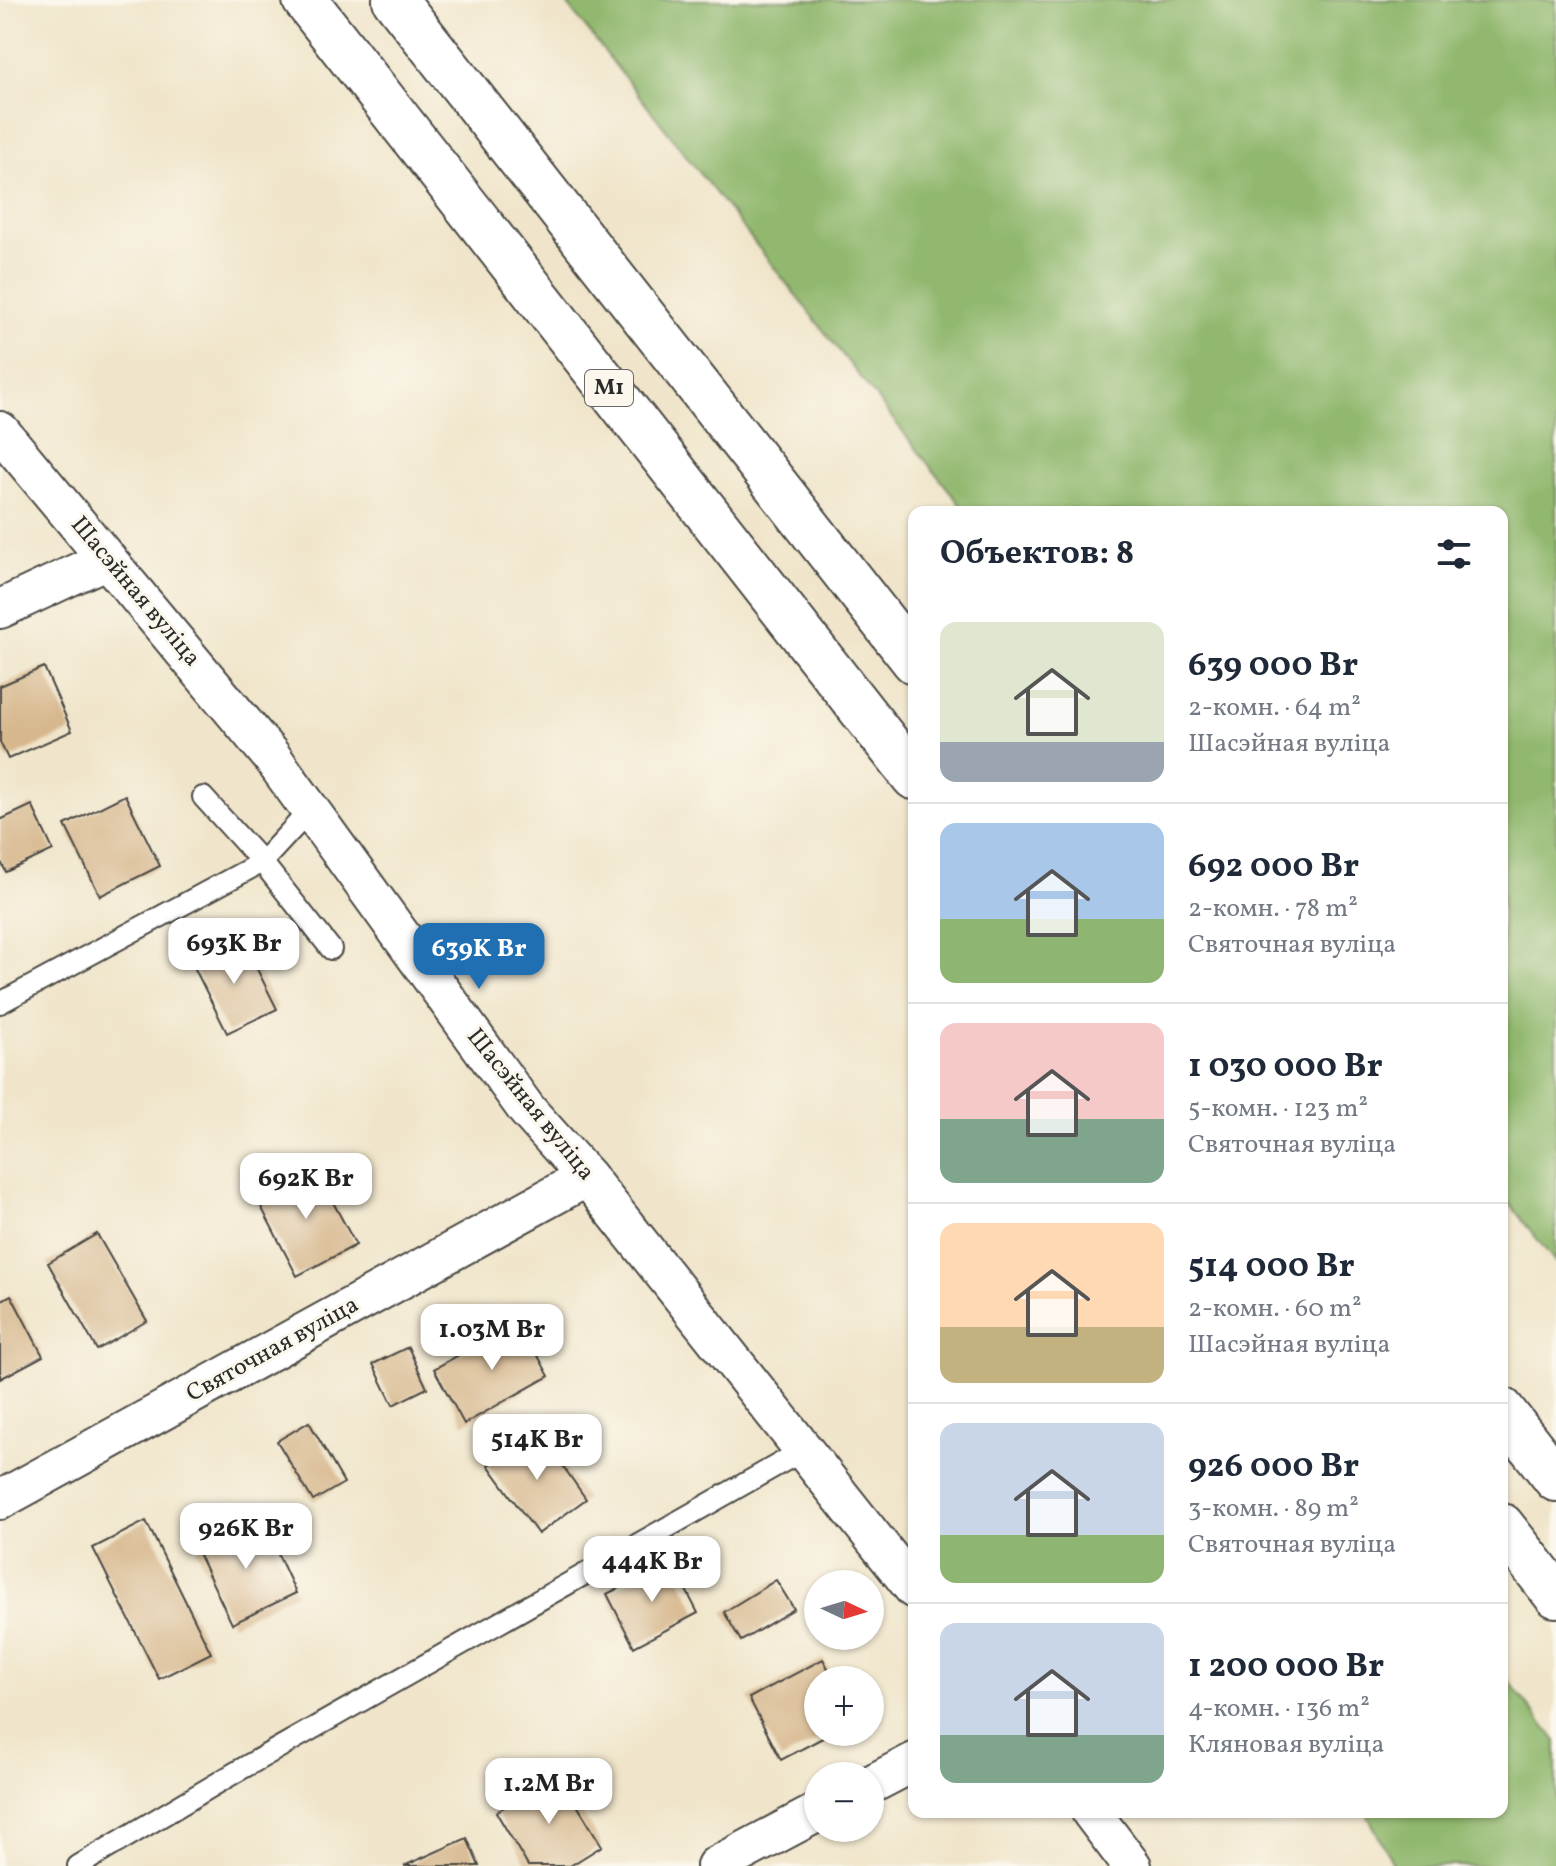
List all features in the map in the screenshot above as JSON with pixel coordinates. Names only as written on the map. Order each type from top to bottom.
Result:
[{"type":"highway","name":"М1","points":[[305,0],[908,769]]},
{"type":"highway","points":[[395,0],[908,653]]},
{"type":"highway","points":[[1508,1418],[1556,1479]]},
{"type":"highway","points":[[1508,1534],[1556,1595]]},
{"type":"street","name":"Шасэйная вуліца","points":[[0,431],[271,756],[527,1110],[587,1177],[908,1582]]},
{"type":"street","points":[[0,609],[107,559]]},
{"type":"street","name":"Святочная вуліца","points":[[0,1500],[587,1177]]},
{"type":"street","points":[[884,1778],[908,1765]]},
{"type":"street","points":[[1096,1818],[1132,1866]]},
{"type":"street","points":[[716,1866],[804,1819]]},
{"type":"lane","points":[[203,797],[262,862],[331,949]]},
{"type":"lane","points":[[0,1003],[262,862],[310,810]]},
{"type":"lane","points":[[78,1866],[236,1772],[802,1451]]},
{"type":"green space","points":[[564,0],[1556,0],[1556,1263],[1508,1202],[1508,506],[961,506]]},
{"type":"green space","points":[[1508,1680],[1556,1741],[1556,1866],[1394,1866],[1369,1818],[1508,1818]]},
{"type":"building","points":[[44,667],[72,731],[8,759],[0,742],[0,686]]},
{"type":"building","points":[[125,795],[160,866],[100,896],[65,825]]},
{"type":"building","points":[[32,805],[53,850],[6,872],[0,860],[0,820]]},
{"type":"building","points":[[242,939],[277,1009],[227,1033],[192,963]]},
{"type":"building","points":[[314,1167],[356,1245],[297,1276],[256,1197]]},
{"type":"building","points":[[97,1234],[147,1321],[97,1350],[48,1263]]},
{"type":"building","points":[[11,1295],[43,1356],[0,1379],[0,1301]]},
{"type":"building","points":[[519,1321],[549,1376],[464,1424],[434,1369]]},
{"type":"building","points":[[408,1347],[427,1388],[393,1405],[373,1364]]},
{"type":"building","points":[[309,1422],[344,1483],[313,1501],[277,1441]]},
{"type":"building","points":[[537,1429],[586,1499],[538,1534],[488,1465]]},
{"type":"building","points":[[261,1518],[296,1593],[232,1624],[196,1549]]},
{"type":"building","points":[[146,1521],[211,1653],[159,1679],[93,1548]]},
{"type":"building","points":[[671,1561],[698,1613],[634,1647],[607,1594]]},
{"type":"building","points":[[776,1580],[794,1609],[741,1641],[724,1612]]},
{"type":"building","points":[[823,1659],[827,1666],[810,1666]]},
{"type":"building","points":[[804,1669],[804,1746],[808,1746],[781,1760],[749,1698]]},
{"type":"building","points":[[558,1774],[602,1846],[570,1866],[528,1866],[496,1812]]},
{"type":"building","points":[[467,1838],[479,1866],[404,1866]]}]
